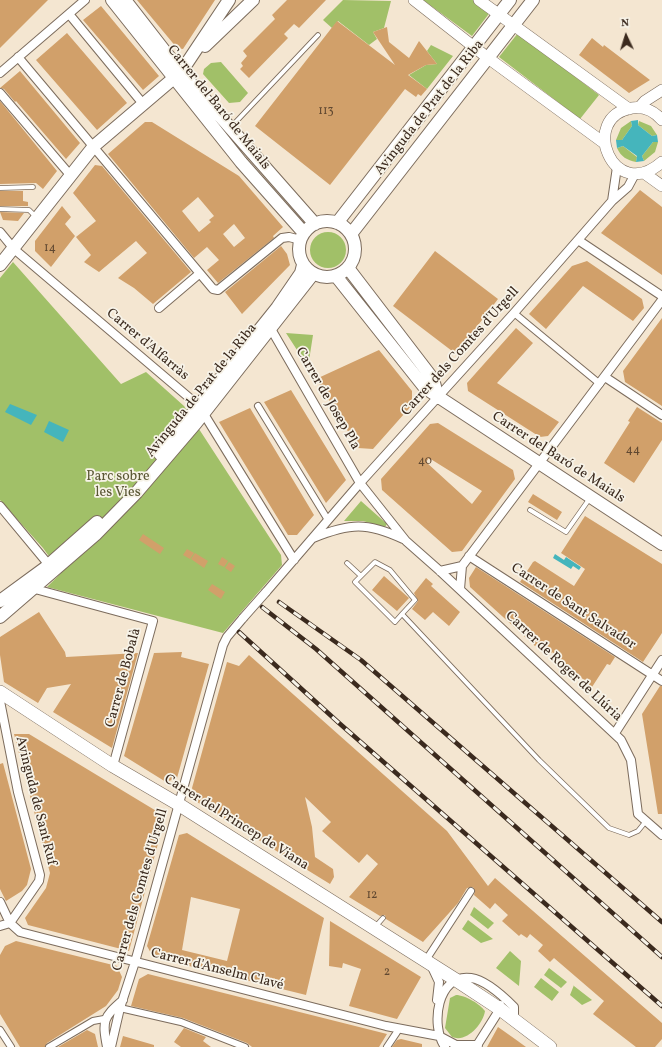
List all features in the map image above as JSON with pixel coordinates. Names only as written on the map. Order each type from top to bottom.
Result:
[{"type":"main road","name":"Carrer del Baró de Maials","points":[[112,0],[178,76],[229,128],[314,224]]},
{"type":"main road","name":"Carrer del Baró de Maials","points":[[125,0],[241,162],[302,236]]},
{"type":"main road","points":[[0,265],[38,219],[94,146],[178,76],[195,54],[229,0]]},
{"type":"main road","points":[[195,54],[253,0]]},
{"type":"main road","name":"Avinguda de Prat de la Riba","points":[[337,223],[510,0]]},
{"type":"main road","name":"Avinguda de Prat de la Riba","points":[[351,234],[533,0]]},
{"type":"main road","points":[[322,222],[337,223],[351,234],[355,252],[353,260],[348,268],[336,276],[321,277],[313,274],[304,265],[299,252],[302,236],[314,224],[322,222]]},
{"type":"main road","name":"Avinguda de Prat de la Riba","points":[[0,617],[108,524],[137,492],[201,410],[277,308],[301,273],[304,265]]},
{"type":"main road","points":[[348,268],[433,379],[438,398]]},
{"type":"main road","name":"Avinguda de Prat de la Riba","points":[[0,601],[49,565],[109,512],[201,410],[271,329],[313,274]]},
{"type":"main road","name":"Carrer del Baró de Maials","points":[[336,276],[425,388],[438,398],[662,544]]},
{"type":"main road","name":"Carrer del Princep de Viana","points":[[0,692],[113,766],[178,804],[426,960],[500,1009],[544,1045]]},
{"type":"street","points":[[0,72],[85,0]]},
{"type":"street","points":[[414,0],[473,47],[604,143]]},
{"type":"street","points":[[480,0],[513,26],[634,108],[649,110],[662,120]]},
{"type":"street","points":[[69,14],[144,105]]},
{"type":"street","points":[[18,57],[213,289],[218,290],[282,238],[302,236]]},
{"type":"street","points":[[662,90],[634,108],[613,118],[604,134],[604,143],[610,161],[617,167],[639,173],[662,186]]},
{"type":"street","points":[[0,93],[71,176]]},
{"type":"street","points":[[639,173],[654,169],[662,162]]},
{"type":"street","points":[[612,201],[617,167]]},
{"type":"street","name":"Carrer dels Comtes d'Urgell","points":[[111,1047],[120,1008],[135,962],[223,645],[227,637],[360,483],[514,313],[612,201],[628,187],[639,173]]},
{"type":"street","name":"Carrer d'Alfarràs","points":[[0,232],[14,249],[201,410],[294,560]]},
{"type":"street","points":[[578,240],[662,296]]},
{"type":"street","points":[[159,308],[199,274]]},
{"type":"street","points":[[460,589],[462,566],[662,300]]},
{"type":"street","points":[[514,313],[600,384]]},
{"type":"street","name":"Carrer de Josep Pla","points":[[271,329],[360,483]]},
{"type":"street","points":[[605,377],[662,415]]},
{"type":"street","points":[[258,406],[328,520]]},
{"type":"street","name":"Carrer de Roger de Llúria","points":[[360,483],[406,541],[460,589],[622,740],[629,755],[637,811],[662,835]]},
{"type":"street","points":[[0,506],[49,565]]},
{"type":"street","name":"Carrer de Roger de Llúria","points":[[312,538],[335,529],[358,525],[384,530],[406,541]]},
{"type":"street","name":"Carrer de Sant Salvador","points":[[469,556],[662,681]]},
{"type":"street","points":[[440,571],[462,566]]},
{"type":"street","name":"Carrer de Bobalà","points":[[35,588],[153,622],[113,766]]},
{"type":"street","points":[[615,733],[662,660]]},
{"type":"street","name":"Avinguda de Sant Ruf","points":[[0,701],[18,792],[40,875],[39,881],[10,923]]},
{"type":"street","points":[[439,1010],[438,977],[434,969],[426,960],[471,891]]},
{"type":"street","points":[[0,902],[10,923],[0,926]]},
{"type":"street","name":"Carrer d'Anselm Clavé","points":[[10,923],[20,932],[398,1031],[439,1036]]},
{"type":"street","points":[[445,1047],[439,1036],[437,1023],[439,1010],[444,990],[456,980],[468,978],[480,980],[514,1007],[514,1020]]},
{"type":"street","points":[[439,1036],[456,1045],[477,1046],[500,1009],[499,994]]},
{"type":"street","name":"Carrer dels Comtes d'Urgell","points":[[104,1019],[123,999]]},
{"type":"street","points":[[120,1008],[181,1022],[245,1047]]},
{"type":"street","points":[[49,1047],[93,1021],[104,1019],[107,1047]]},
{"type":"street","points":[[0,1030],[11,1047]]},
{"type":"street","points":[[387,1047],[398,1031]]},
{"type":"street","points":[[436,1047],[439,1036]]},
{"type":"lane","points":[[229,128],[318,35]]},
{"type":"lane","points":[[0,188],[33,187]]},
{"type":"lane","points":[[0,209],[29,210],[38,219]]},
{"type":"lane","points":[[530,510],[566,532],[590,498]]},
{"type":"lane","points":[[375,562],[390,570],[415,600],[402,614],[395,622],[355,582],[375,562]]},
{"type":"lane","points":[[347,563],[361,576]]},
{"type":"lane","points":[[402,614],[539,760],[608,828],[626,835],[632,834],[638,831],[646,821]]},
{"type":"lane","points":[[375,928],[383,918]]},
{"type":"green space","points":[[343,0],[391,1],[384,28],[373,32],[377,39],[369,45],[338,21],[332,28],[323,20]]},
{"type":"green space","points":[[423,0],[476,0],[491,11],[472,36]]},
{"type":"green space","points":[[518,33],[599,95],[580,119],[499,57]]},
{"type":"green space","points":[[431,45],[453,56],[427,89],[409,75],[426,65],[437,64],[427,51]]},
{"type":"green space","points":[[221,62],[248,93],[240,102],[229,103],[203,74],[204,69],[211,63]]},
{"type":"green space","points":[[631,121],[632,126],[622,140],[616,140],[621,128]]},
{"type":"green space","points":[[639,121],[651,126],[657,135],[652,136],[638,125]]},
{"type":"green space","points":[[653,142],[658,142],[655,152],[644,161],[642,156]]},
{"type":"green space","points":[[623,146],[637,157],[636,162],[627,159],[620,154],[617,148]]},
{"type":"green space","points":[[328,232],[338,235],[343,240],[346,250],[343,260],[338,265],[328,268],[318,265],[313,260],[310,250],[313,240],[318,235]]},
{"type":"green space","name":"Parc sobre les Vies","points":[[13,262],[121,384],[146,372],[184,406],[281,555],[282,565],[223,633],[47,587],[61,573],[43,548],[0,500],[0,278]]},
{"type":"green space","points":[[286,333],[313,335],[308,367]]},
{"type":"green space","points":[[361,501],[387,524],[385,527],[363,521],[344,521]]},
{"type":"green space","points":[[474,907],[494,923],[488,929],[470,915]]},
{"type":"green space","points":[[468,920],[493,939],[481,943],[462,929]]},
{"type":"green space","points":[[510,951],[521,961],[519,986],[496,968]]},
{"type":"green space","points":[[549,968],[567,982],[561,988],[544,975]]},
{"type":"green space","points":[[541,978],[559,992],[552,1001],[534,987]]},
{"type":"green space","points":[[574,985],[592,1000],[582,1005],[570,995]]},
{"type":"green space","points":[[456,995],[472,1000],[485,1011],[478,1027],[469,1035],[458,1038],[452,1037],[445,1028],[450,998]]},
{"type":"water","points":[[638,120],[638,125],[652,136],[657,135],[658,142],[653,142],[642,156],[644,161],[636,162],[637,156],[623,146],[617,148],[616,140],[622,140],[632,126],[631,121]]},
{"type":"water","points":[[10,404],[37,415],[31,425],[5,412]]},
{"type":"water","points":[[49,421],[69,430],[63,442],[44,432]]},
{"type":"water","points":[[555,554],[564,560],[566,557],[581,567],[579,570],[573,566],[571,569],[553,558]]},
{"type":"building","points":[[0,0],[48,0],[0,48]]},
{"type":"building","points":[[137,0],[215,0],[183,49],[177,48]]},
{"type":"building","points":[[287,0],[326,0],[299,28],[294,24],[284,34],[288,38],[249,78],[240,69],[243,66],[241,63],[247,56],[243,51],[275,19],[272,15]]},
{"type":"building","points":[[101,6],[159,76],[143,90],[83,20]]},
{"type":"building","points":[[337,21],[395,65],[373,32],[387,27],[389,42],[409,58],[419,41],[437,64],[426,65],[408,75],[427,89],[421,96],[418,94],[416,97],[405,89],[330,185],[255,126]]},
{"type":"building","points":[[67,33],[127,103],[97,130],[36,60]]},
{"type":"building","points":[[592,38],[603,47],[604,45],[650,80],[629,93],[579,55]]},
{"type":"building","points":[[20,71],[80,143],[66,159],[16,101],[15,102],[4,89],[0,88]]},
{"type":"building","points":[[0,101],[57,171],[43,189],[36,183],[0,184]]},
{"type":"building","points":[[145,122],[152,122],[239,176],[283,227],[273,236],[274,238],[218,283],[207,270],[219,260],[207,247],[194,258],[108,154]],"holes":[[[198,197],[214,216],[209,220],[211,222],[199,232],[182,211]],[[234,224],[245,238],[234,247],[223,234]]]},
{"type":"building","points":[[95,165],[102,166],[191,272],[153,304],[134,288],[118,278],[147,253],[136,241],[99,272],[84,262],[91,255],[76,237],[96,221],[73,193]]},
{"type":"building","points":[[640,190],[662,207],[662,275],[601,233]]},
{"type":"building","points":[[0,191],[23,191],[23,201],[28,202],[28,206],[0,206]]},
{"type":"building","points":[[62,206],[71,217],[65,224],[75,236],[51,267],[35,251],[35,241]]},
{"type":"building","points":[[0,212],[24,213],[18,221],[3,220]]},
{"type":"building","points":[[281,246],[287,254],[290,265],[242,314],[225,292]]},
{"type":"building","points":[[435,251],[498,299],[456,354],[393,306]]},
{"type":"building","points":[[587,261],[642,299],[644,308],[633,321],[583,286],[546,329],[529,314],[572,266]]},
{"type":"building","points":[[662,318],[662,406],[625,382],[623,371]]},
{"type":"building","points":[[516,328],[533,343],[497,383],[559,422],[548,436],[540,437],[468,391],[467,383]]},
{"type":"building","points":[[379,350],[412,391],[412,405],[373,449],[358,448],[316,379]]},
{"type":"building","points":[[291,390],[346,480],[326,503],[264,402]]},
{"type":"building","points":[[637,407],[662,423],[662,440],[634,483],[604,463],[630,422],[628,421]]},
{"type":"building","points":[[250,408],[314,515],[297,535],[288,535],[219,422]]},
{"type":"building","points":[[438,423],[513,470],[515,479],[462,551],[452,552],[382,490],[381,479],[430,424]],"holes":[[[429,458],[482,491],[472,504],[426,462]]]},
{"type":"building","points":[[533,494],[562,512],[557,520],[528,502]]},
{"type":"building","points":[[585,516],[662,564],[662,633],[643,662],[520,582],[535,561],[574,586],[585,569],[561,553]]},
{"type":"building","points":[[143,534],[164,548],[160,554],[139,540]]},
{"type":"building","points":[[187,549],[194,553],[190,559],[183,555]]},
{"type":"building","points":[[195,553],[208,561],[204,568],[191,559]]},
{"type":"building","points":[[222,557],[228,561],[224,567],[218,564]]},
{"type":"building","points":[[229,562],[235,566],[231,572],[225,568]]},
{"type":"building","points":[[476,567],[615,657],[610,665],[607,664],[592,687],[552,652],[537,644],[535,646],[470,587],[469,578]]},
{"type":"building","points":[[384,576],[409,598],[397,611],[372,590]]},
{"type":"building","points":[[426,578],[433,584],[431,586],[460,612],[449,626],[433,612],[425,620],[412,609],[418,601],[414,593]]},
{"type":"building","points":[[212,584],[225,592],[221,599],[208,590]]},
{"type":"building","points":[[39,612],[65,652],[66,657],[138,653],[112,748],[53,712],[71,684],[47,688],[38,703],[4,682],[0,655],[0,637]]},
{"type":"building","points":[[182,652],[181,657],[209,664],[177,778],[166,782],[124,756],[154,653]]},
{"type":"building","points":[[249,655],[447,831],[488,886],[495,878],[662,1023],[662,1039],[655,1047],[636,1047],[593,1014],[604,1001],[554,958],[550,962],[538,951],[543,945],[530,934],[527,938],[521,934],[519,936],[502,921],[508,915],[495,903],[490,909],[474,895],[475,891],[473,887],[467,888],[458,903],[423,942],[386,919],[385,915],[380,916],[349,897],[378,864],[367,854],[359,863],[322,831],[331,822],[305,797],[312,827],[315,857],[333,869],[334,877],[330,884],[197,802],[192,788],[227,662],[239,666]]},
{"type":"building","points":[[660,686],[662,686],[662,814],[658,814],[642,714]]},
{"type":"building","points":[[14,734],[29,734],[158,812],[163,825],[129,951],[28,925],[25,918],[46,888],[50,873]]},
{"type":"building","points":[[3,763],[31,869],[27,885],[22,891],[6,901],[0,889],[0,764]]},
{"type":"building","points":[[187,833],[324,918],[306,995],[153,957],[147,946],[179,835]],"holes":[[[191,897],[240,909],[227,961],[182,950]]]},
{"type":"building","points":[[330,921],[421,977],[397,1019],[349,1006],[361,969],[343,963],[342,968],[329,966]]},
{"type":"building","points":[[16,941],[117,966],[122,977],[118,990],[106,1006],[47,1043],[45,1047],[20,1047],[0,1014],[0,955],[5,946]]},
{"type":"building","points":[[148,974],[387,1034],[379,1047],[252,1047],[247,1043],[183,1018],[131,1006],[139,979]]},
{"type":"building","points":[[498,1027],[515,1039],[526,1047],[487,1047]]},
{"type":"building","points":[[184,1028],[206,1037],[203,1041],[211,1047],[181,1047],[174,1042]]},
{"type":"building","points":[[87,1030],[95,1034],[98,1047],[58,1047]]},
{"type":"building","points":[[123,1036],[154,1045],[154,1047],[120,1047]]},
{"type":"building","points":[[401,1039],[422,1044],[422,1047],[392,1047],[397,1040]]},
{"type":"railway","points":[[279,602],[361,660],[662,922]]},
{"type":"railway","points":[[262,607],[316,649],[662,957]]},
{"type":"railway","points":[[239,632],[339,723],[662,1006]]}]
